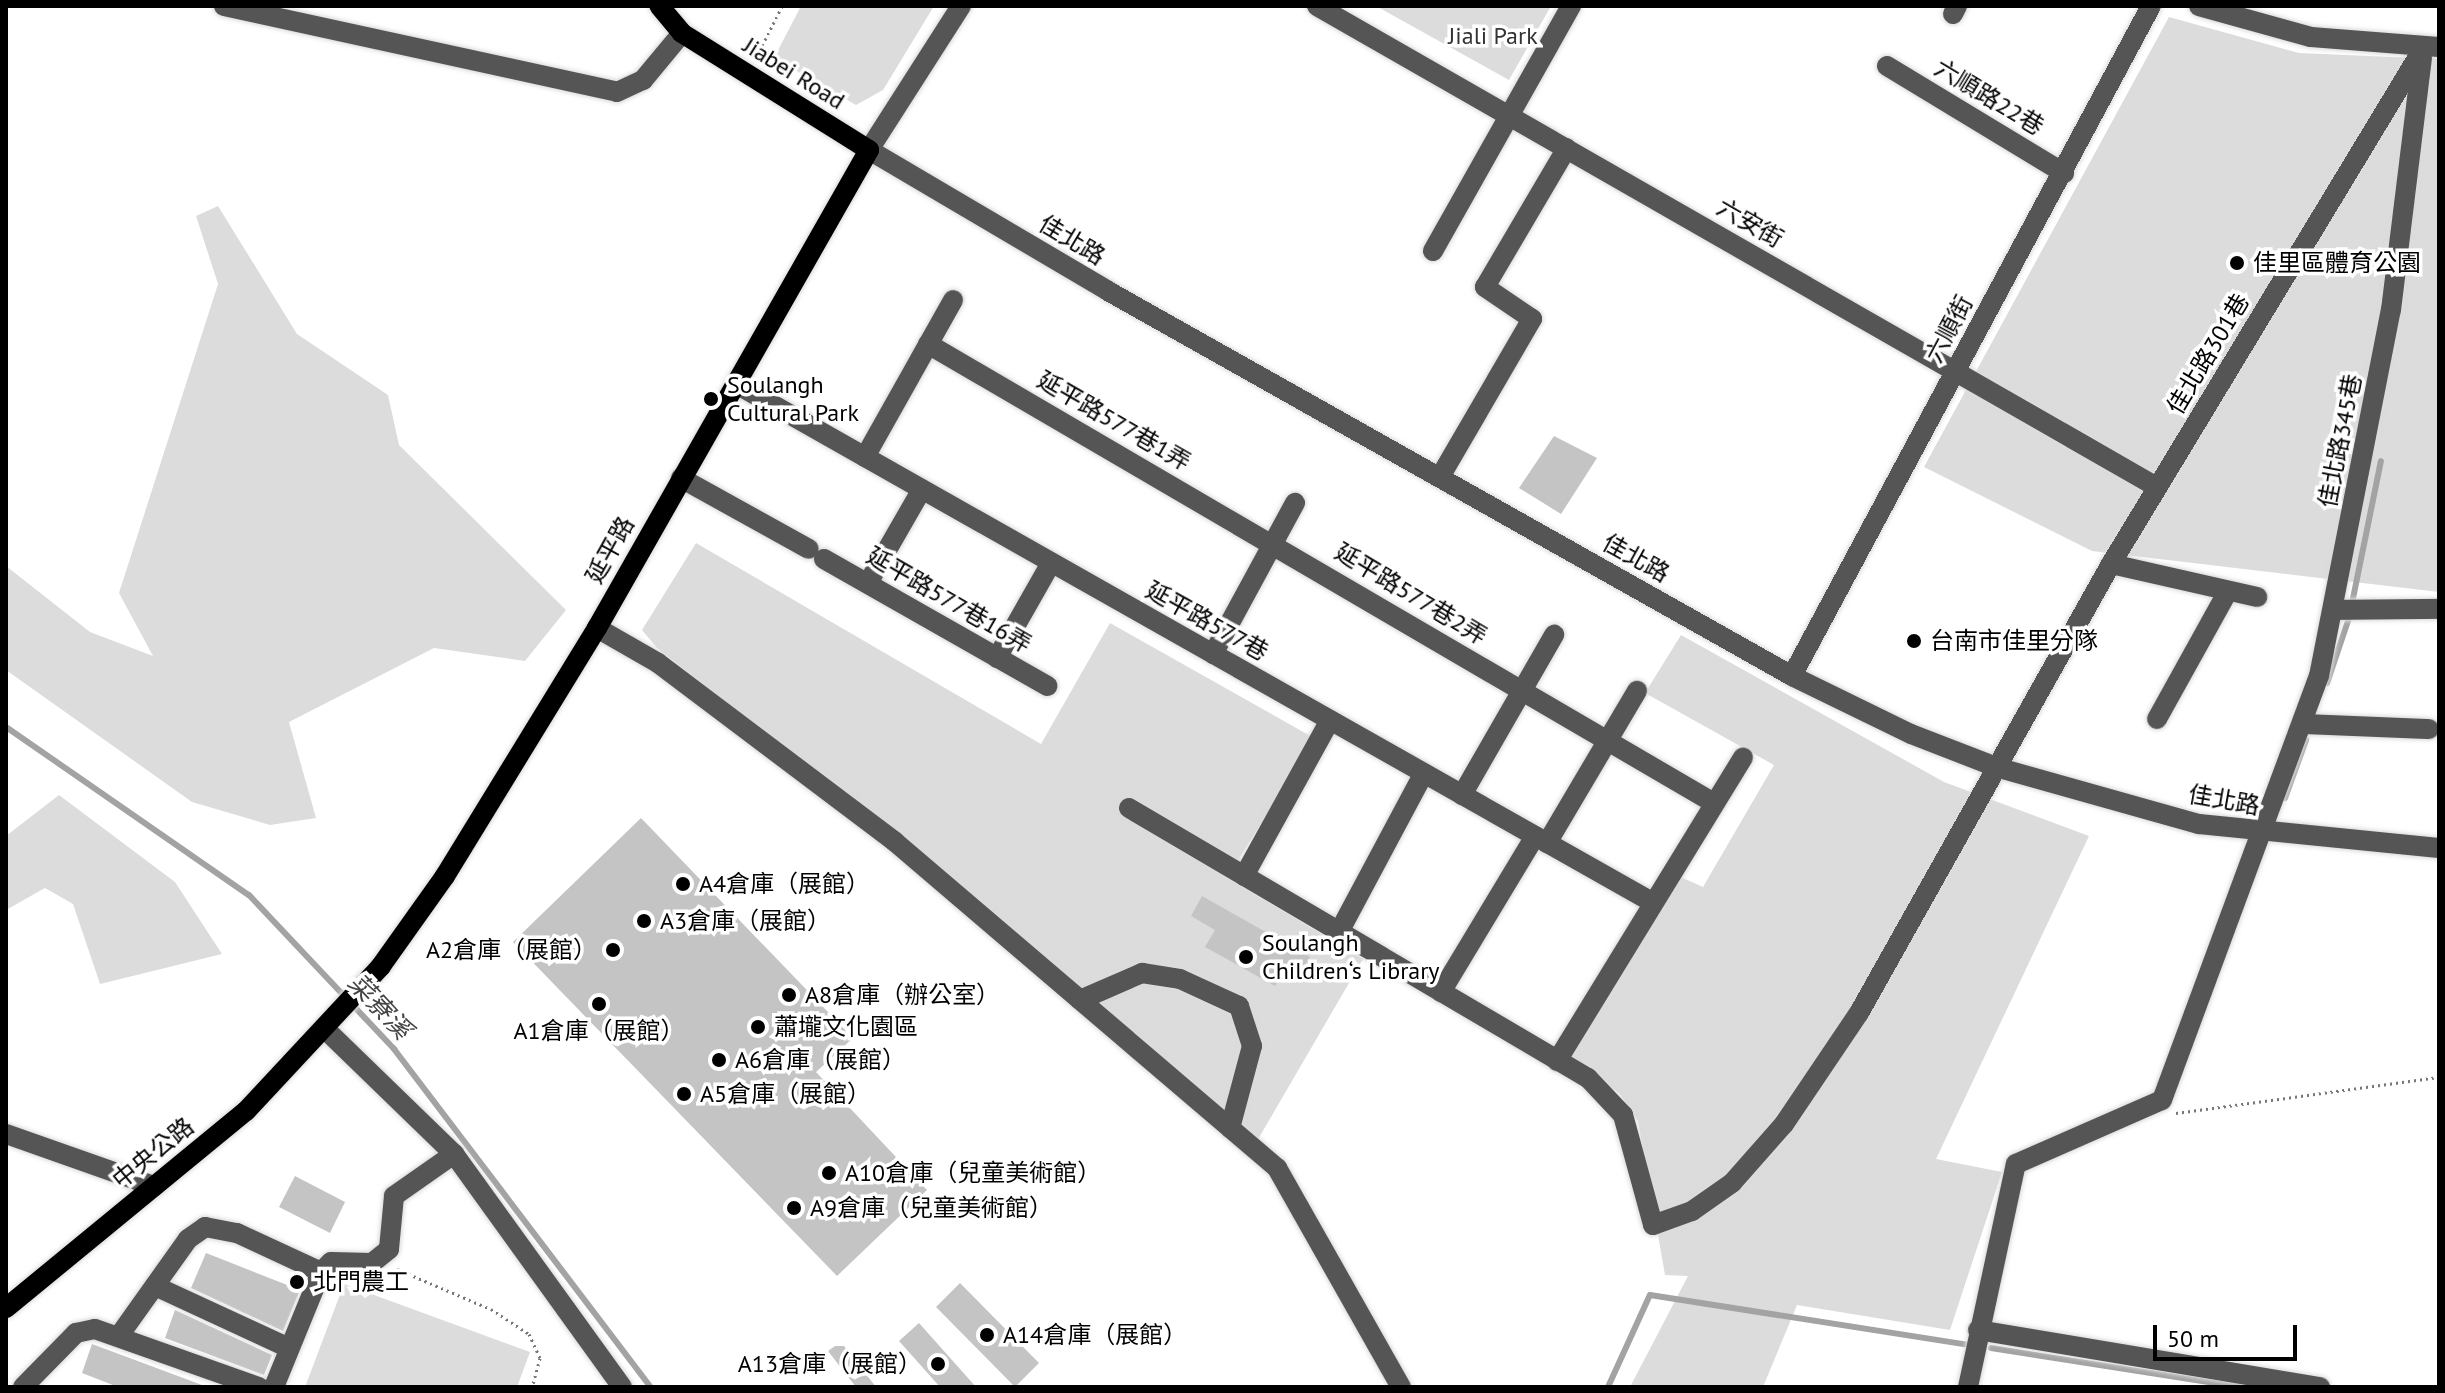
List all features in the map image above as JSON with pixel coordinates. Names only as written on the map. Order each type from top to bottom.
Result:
[{"type":"main road","name":"Jiabei Road","points":[[659,6],[682,33],[869,150]]},
{"type":"main road","name":"延平路","points":[[381,966],[445,876],[597,628],[869,150]]},
{"type":"main road","name":"中央公路","points":[[6,1308],[246,1111],[381,966]]},
{"type":"street","points":[[224,6],[617,92],[643,80],[682,33]]},
{"type":"street","points":[[869,150],[961,6]]},
{"type":"street","name":"六安街","points":[[1317,6],[2157,487]]},
{"type":"street","points":[[1433,251],[1571,6]]},
{"type":"street","name":"六順街","points":[[1792,676],[2151,6]]},
{"type":"street","points":[[2199,6],[2311,37],[2431,47]]},
{"type":"street","name":"佳北路301巷","points":[[1557,1061],[1588,1078],[1623,1115],[1653,1225],[1692,1211],[1732,1183],[1784,1124],[1859,1013],[2157,487],[2431,47]]},
{"type":"street","name":"佳北路345巷","points":[[2162,1100],[2302,724],[2335,610],[2391,310],[2431,47]]},
{"type":"street","name":"六順路22巷","points":[[1887,66],[2064,173]]},
{"type":"street","points":[[1440,477],[1532,319],[1485,287],[1567,148]]},
{"type":"street","name":"佳北路","points":[[869,150],[1792,676],[1996,767],[2185,820],[2263,834],[2439,848]]},
{"type":"street","points":[[865,457],[953,300]]},
{"type":"street","name":"延平路577巷1弄","points":[[928,344],[1274,543]]},
{"type":"street","name":"延平路577巷","points":[[738,385],[1650,901]]},
{"type":"street","name":"延平路577巷16弄","points":[[681,478],[1048,686]]},
{"type":"street","points":[[868,583],[922,489]]},
{"type":"street","points":[[1213,654],[1295,503]]},
{"type":"street","name":"延平路577巷2弄","points":[[1274,543],[1712,802]]},
{"type":"street","points":[[997,658],[1051,563]]},
{"type":"street","points":[[2111,564],[2257,597]]},
{"type":"street","points":[[2157,719],[2228,591]]},
{"type":"street","points":[[2335,610],[2439,609]]},
{"type":"street","points":[[597,628],[658,663],[894,841],[1277,1168],[1401,1387]]},
{"type":"street","points":[[1462,795],[1554,635]]},
{"type":"street","points":[[1441,992],[1637,691]]},
{"type":"street","points":[[1244,876],[1330,720]]},
{"type":"street","points":[[2302,724],[2429,729]]},
{"type":"street","points":[[1129,808],[1557,1061],[1650,901],[1743,757]]},
{"type":"street","points":[[1339,932],[1424,773]]},
{"type":"street","points":[[1080,1000],[1142,973],[1180,979],[1239,1006],[1252,1046],[1230,1128]]},
{"type":"street","points":[[325,1029],[454,1154],[622,1387]]},
{"type":"street","points":[[1968,1387],[2016,1164],[2162,1100]]},
{"type":"street","points":[[6,1134],[154,1186]]},
{"type":"street","points":[[274,1387],[321,1272],[331,1262],[372,1263],[381,1256],[393,1242],[390,1214],[398,1189],[454,1154]]},
{"type":"street","points":[[121,1333],[155,1286],[205,1227],[237,1233],[321,1272]]},
{"type":"street","points":[[155,1286],[289,1348]]},
{"type":"street","points":[[1978,1330],[2320,1387]]},
{"type":"street","points":[[6,1382],[21,1387],[76,1333],[121,1333],[259,1387]]},
{"type":"path","points":[[747,76],[782,6]]},
{"type":"path","points":[[2162,1100],[2173,1113],[2439,1077]]},
{"type":"path","points":[[381,1256],[415,1280],[491,1309],[529,1334],[540,1358],[532,1387]]},
{"type":"green space","points":[[801,6],[934,6],[883,90],[856,105],[774,58]]},
{"type":"green space","name":"Jiali Park","points":[[1376,6],[1551,6],[1509,80]]},
{"type":"green space","name":"佳里區體育公園","points":[[2169,17],[2299,53],[2439,59],[2439,592],[2092,551],[1924,467]]},
{"type":"green space","points":[[218,206],[297,334],[388,395],[399,445],[566,610],[525,661],[434,648],[289,722],[316,818],[270,825],[192,802],[6,670],[6,566],[90,632],[153,656],[119,593],[218,284],[196,216]]},
{"type":"green space","points":[[696,543],[1041,744],[1110,623],[1314,738],[1227,878],[1363,959],[1257,1141],[896,834],[657,648],[642,630]]},
{"type":"green space","points":[[1681,635],[1944,782],[2089,836],[1936,1159],[2002,1172],[1950,1330],[1797,1305],[1763,1387],[1630,1387],[1688,1276],[1665,1275],[1638,1121],[1619,1093],[1571,1059],[1674,874],[1703,887],[1774,765],[1645,693]]},
{"type":"green space","points":[[59,795],[175,882],[222,954],[100,984],[73,904],[45,888],[6,910],[6,836]]},
{"type":"green space","points":[[344,1284],[530,1352],[517,1387],[305,1387]]},
{"type":"building","points":[[1554,436],[1597,458],[1561,514],[1519,488]]},
{"type":"building","points":[[641,818],[853,1038],[816,1072],[927,1190],[837,1276],[513,942]]},
{"type":"building","points":[[1202,896],[1310,957],[1300,973],[1294,969],[1288,981],[1280,976],[1275,986],[1205,947],[1215,930],[1191,916]]},
{"type":"building","points":[[295,1176],[345,1202],[330,1233],[279,1207]]},
{"type":"building","points":[[206,1253],[300,1290],[283,1331],[191,1288]]},
{"type":"building","name":"A14倉庫（展館）","points":[[960,1283],[1039,1363],[1015,1387],[936,1307]]},
{"type":"building","points":[[175,1310],[272,1355],[264,1375],[165,1338]]},
{"type":"building","name":"A13倉庫（展館）","points":[[919,1323],[976,1387],[940,1387],[899,1341]]},
{"type":"building","points":[[92,1344],[202,1387],[118,1387],[82,1373]]},
{"type":"building","points":[[835,1346],[844,1346],[876,1387],[856,1387],[828,1351]]},
{"type":"waterway","points":[[2327,683],[2349,618],[2381,461]]},
{"type":"waterway","name":"菜寮溪","points":[[6,727],[249,895],[394,1049],[651,1387]]},
{"type":"waterway","points":[[2285,798],[2306,740]]},
{"type":"waterway","points":[[1608,1387],[1650,1295],[1970,1345]]},
{"type":"waterway","points":[[1991,1348],[2239,1387]]},
{"type":"place","name":"佳里區體育公園","points":[[2237,263]]},
{"type":"place","name":"Soulangh Cultural Park","points":[[711,399]]},
{"type":"place","name":"台南市佳里分隊","points":[[1914,641]]},
{"type":"place","name":"A4倉庫（展館）","points":[[683,884]]},
{"type":"place","name":"A3倉庫（展館）","points":[[644,921]]},
{"type":"place","name":"A2倉庫（展館）","points":[[613,950]]},
{"type":"place","name":"Soulangh Children‘s Library","points":[[1246,957]]},
{"type":"place","name":"A8倉庫（辦公室）","points":[[789,995]]},
{"type":"place","name":"A1倉庫（展館）","points":[[599,1004]]},
{"type":"place","name":"蕭壠文化園區","points":[[758,1027]]},
{"type":"place","name":"A6倉庫（展館）","points":[[719,1060]]},
{"type":"place","name":"A5倉庫（展館）","points":[[684,1094]]},
{"type":"place","name":"A10倉庫（兒童美術館）","points":[[829,1173]]},
{"type":"place","name":"A9倉庫（兒童美術館）","points":[[794,1208]]},
{"type":"place","name":"北門農工","points":[[297,1282]]},
{"type":"place","name":"A14倉庫（展館）","points":[[987,1335]]},
{"type":"place","name":"A13倉庫（展館）","points":[[938,1364]]}]
